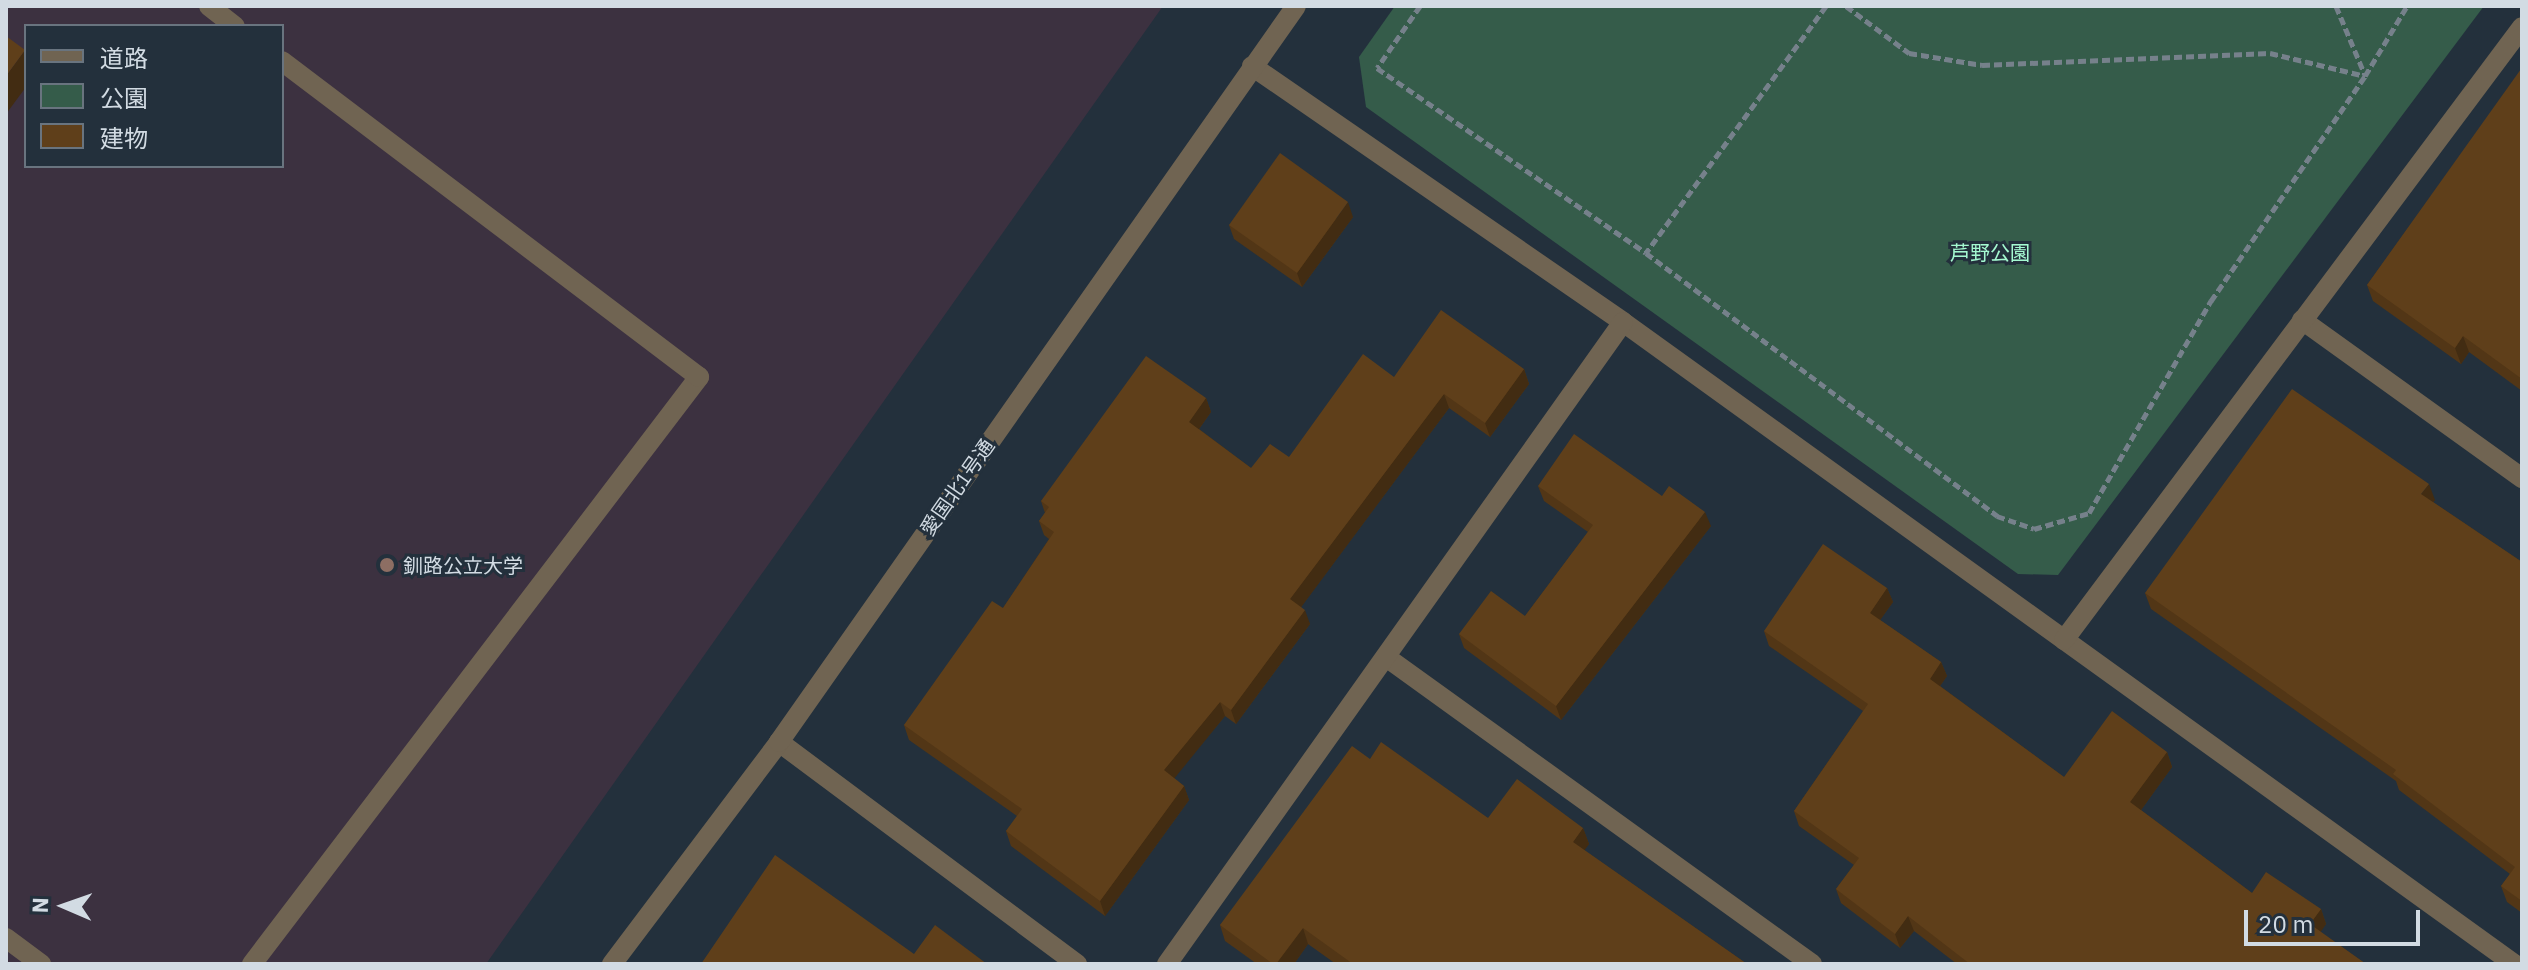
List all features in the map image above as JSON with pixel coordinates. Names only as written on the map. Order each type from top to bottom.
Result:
[{"type":"street","points":[[209,6],[232,24]]},
{"type":"street","name":"愛国北1号通","points":[[612,964],[779,742],[1296,6]]},
{"type":"street","points":[[2064,640],[2522,27]]},
{"type":"street","points":[[252,964],[699,377],[284,63]]},
{"type":"street","points":[[1252,66],[1623,322],[2514,964]]},
{"type":"street","points":[[2302,320],[2522,478]]},
{"type":"street","points":[[1167,964],[1623,322]]},
{"type":"street","points":[[1386,657],[1812,964]]},
{"type":"street","points":[[779,742],[1077,964]]},
{"type":"street","points":[[6,938],[41,964]]},
{"type":"path","points":[[1420,6],[1377,68],[1646,253],[1997,516],[2034,529],[2089,513],[2211,301],[2365,76],[2407,6]]},
{"type":"path","points":[[1646,253],[1826,6]]},
{"type":"path","points":[[1846,6],[1909,53],[1982,65],[2270,53],[2365,76]]},
{"type":"path","points":[[2336,6],[2365,76]]},
{"type":"shaded area","name":"釧路公立大学","points":[[6,6],[1163,6],[486,964],[6,964]]},
{"type":"green space","name":"芦野公園","points":[[1395,6],[2484,6],[2058,575],[2018,574],[1366,107],[1359,57]]},
{"type":"building","points":[[6,36],[24,51],[6,76]]},
{"type":"building","points":[[2521,69],[2522,379],[2463,336],[2455,348],[2367,285]]},
{"type":"building","points":[[1280,153],[1348,202],[1297,273],[1229,225]]},
{"type":"building","points":[[1441,310],[1524,369],[1485,423],[1444,394],[1290,599],[1305,610],[1231,710],[1220,702],[1164,770],[1184,786],[1100,901],[1006,831],[1022,809],[904,725],[992,601],[1003,608],[1054,532],[1039,521],[1049,507],[1041,501],[1146,356],[1206,398],[1189,422],[1251,468],[1270,444],[1289,457],[1363,354],[1394,377]]},
{"type":"building","points":[[2292,389],[2429,484],[2421,494],[2522,562],[2522,901],[2501,886],[2515,867],[2393,774],[2396,770],[2145,593]]},
{"type":"building","points":[[1574,434],[1662,496],[1669,486],[1705,512],[1556,706],[1459,634],[1491,591],[1525,616],[1593,525],[1538,486]]},
{"type":"building","points":[[1823,544],[1887,588],[1870,613],[1941,662],[1930,679],[2064,777],[2112,711],[2167,752],[2130,802],[2252,893],[2266,872],[2321,909],[2310,924],[2366,964],[1970,964],[1908,916],[1895,934],[1836,889],[1859,858],[1794,811],[1868,704],[1764,631]]},
{"type":"building","points":[[1381,742],[1488,818],[1517,779],[1583,828],[1573,842],[1747,964],[1353,964],[1303,928],[1273,964],[1220,925],[1352,746],[1370,759]]},
{"type":"building","points":[[775,855],[914,954],[935,925],[987,964],[701,964]]},
{"type":"place","name":"釧路公立大学","points":[[387,565]]}]
